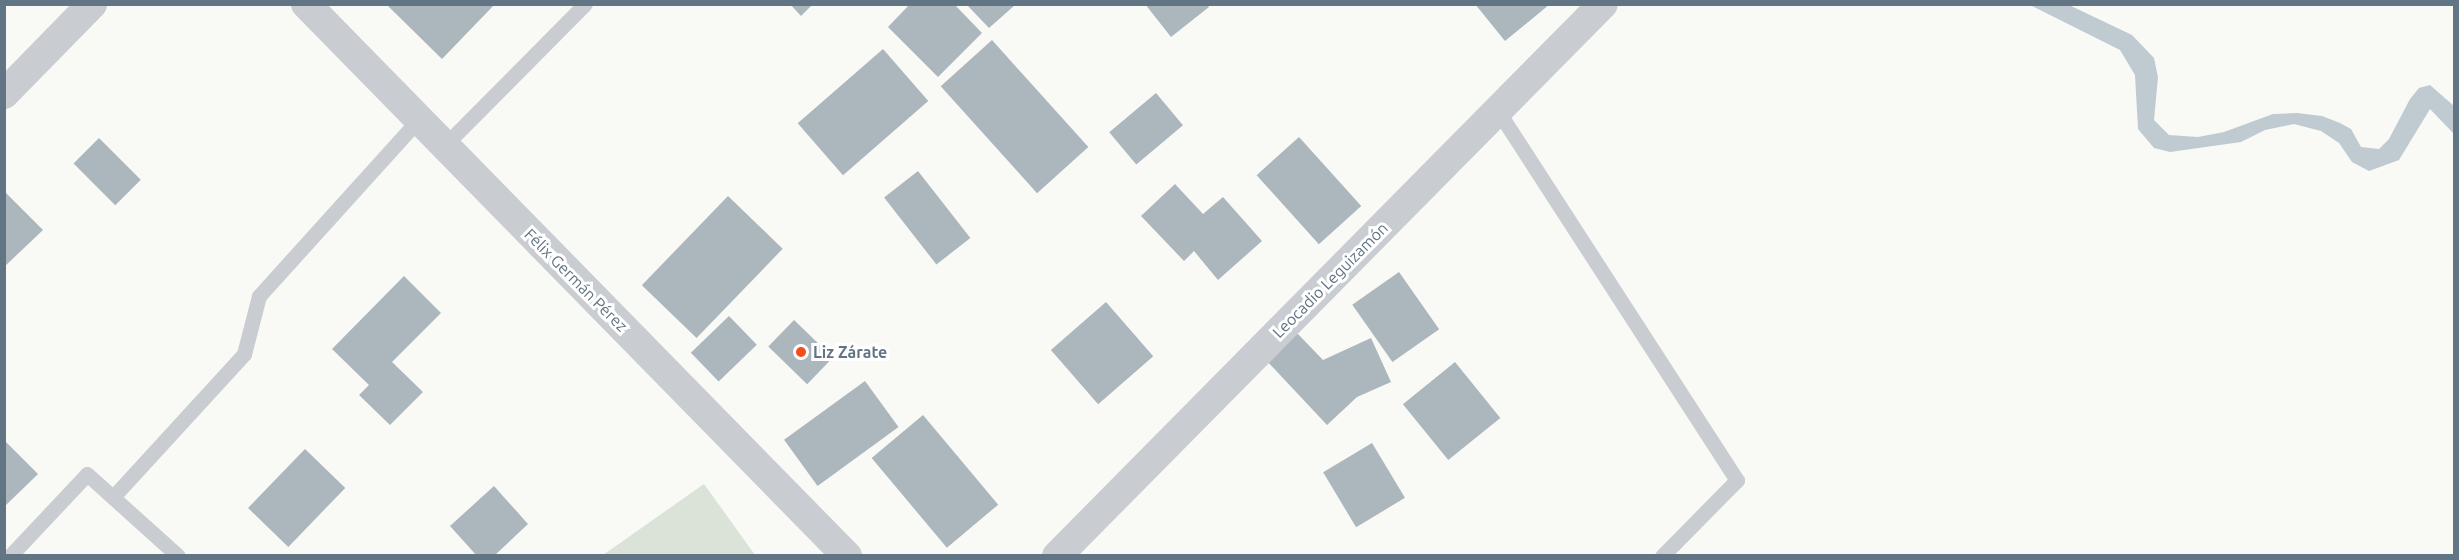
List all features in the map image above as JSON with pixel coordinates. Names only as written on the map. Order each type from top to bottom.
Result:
[{"type":"street","points":[[4,94],[92,4]]},
{"type":"street","name":"Félix Germán Pérez","points":[[306,4],[847,555]]},
{"type":"street","name":"Leocadio Leguizamón","points":[[1057,555],[1603,4]]},
{"type":"lane","points":[[444,146],[585,4]]},
{"type":"lane","points":[[1498,111],[1737,480],[1662,555]]},
{"type":"lane","points":[[113,497],[244,354],[259,296],[419,120]]},
{"type":"lane","points":[[10,555],[87,474],[178,555]]},
{"type":"shaded area","points":[[2030,5],[2069,5],[2132,35],[2154,58],[2158,77],[2154,120],[2169,135],[2198,137],[2224,132],[2273,114],[2297,113],[2322,116],[2340,123],[2351,129],[2361,147],[2379,149],[2389,139],[2410,99],[2419,88],[2430,85],[2454,106],[2454,134],[2430,109],[2399,160],[2369,171],[2352,162],[2339,143],[2321,131],[2294,124],[2265,130],[2241,142],[2170,152],[2154,148],[2138,129],[2135,75],[2120,50]]},
{"type":"shaded area","points":[[704,484],[755,555],[603,555]]},
{"type":"building","points":[[386,4],[495,4],[442,59]]},
{"type":"building","points":[[790,4],[813,4],[801,16]]},
{"type":"building","points":[[910,4],[954,4],[982,33],[938,77],[888,27]]},
{"type":"building","points":[[1145,4],[1207,4],[1209,7],[1171,37]]},
{"type":"building","points":[[1475,4],[1550,4],[1505,41]]},
{"type":"building","points":[[967,5],[1015,5],[989,28]]},
{"type":"building","points":[[992,40],[1088,147],[1037,193],[941,86]]},
{"type":"building","points":[[883,49],[928,101],[843,175],[798,123]]},
{"type":"building","points":[[1156,93],[1183,125],[1136,164],[1109,132]]},
{"type":"building","points":[[1299,137],[1361,206],[1319,244],[1257,175]]},
{"type":"building","points":[[99,138],[141,180],[115,205],[74,163]]},
{"type":"building","points":[[918,171],[970,238],[936,264],[884,197]]},
{"type":"building","points":[[1175,184],[1203,214],[1223,197],[1262,241],[1218,280],[1194,251],[1184,261],[1141,216]]},
{"type":"building","points":[[4,191],[43,230],[4,267]]},
{"type":"building","points":[[728,196],[783,249],[697,338],[642,285]]},
{"type":"building","points":[[1399,272],[1439,329],[1392,362],[1352,305]]},
{"type":"building","points":[[404,276],[441,313],[392,362],[423,392],[390,425],[359,395],[369,385],[332,349]]},
{"type":"building","points":[[1106,302],[1153,356],[1098,404],[1051,350]]},
{"type":"building","points":[[729,316],[757,345],[719,382],[691,353]]},
{"type":"building","name":"Liz Zárate","points":[[794,320],[833,358],[807,384],[768,347]]},
{"type":"building","points":[[1296,332],[1323,360],[1371,338],[1391,382],[1357,397],[1327,425],[1266,360]]},
{"type":"building","points":[[1455,362],[1500,418],[1448,460],[1403,404]]},
{"type":"building","points":[[865,381],[899,427],[818,486],[784,440]]},
{"type":"building","points":[[923,415],[998,505],[947,548],[872,458]]},
{"type":"building","points":[[4,440],[38,474],[4,507]]},
{"type":"building","points":[[1372,443],[1405,498],[1356,527],[1323,472]]},
{"type":"building","points":[[305,449],[345,488],[288,547],[248,508]]},
{"type":"building","points":[[494,486],[528,524],[494,556],[477,556],[450,526]]},
{"type":"place","name":"Liz Zárate","points":[[801,352]]}]
